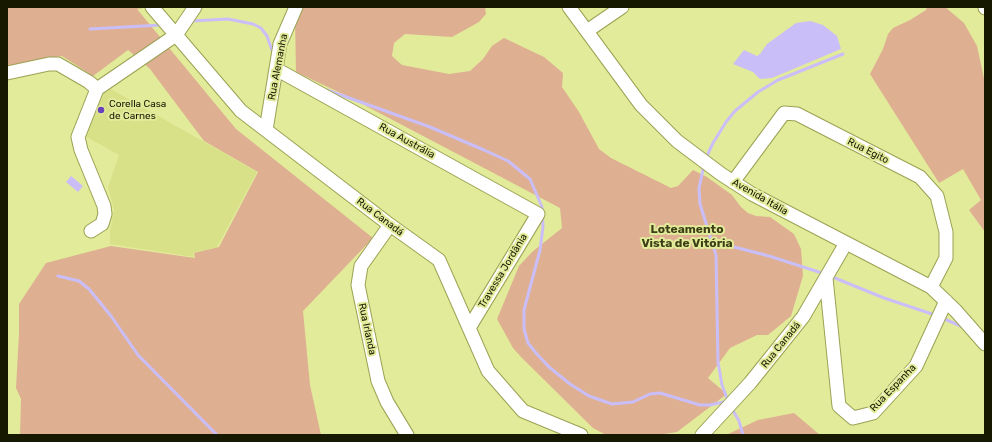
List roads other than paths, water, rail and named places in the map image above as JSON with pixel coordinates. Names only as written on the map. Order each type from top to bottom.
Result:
[{"type":"street","name":"Rua Canadá","points":[[152,7],[241,111],[390,225],[439,260],[488,371],[523,411],[581,435]]},
{"type":"street","points":[[91,231],[102,224],[105,214],[104,206],[81,150],[78,137],[97,89],[176,35],[194,7]]},
{"type":"street","name":"Rua Alemanha","points":[[266,130],[280,44],[296,7]]},
{"type":"street","name":"Avenida Itália","points":[[569,7],[622,81],[652,117],[677,140],[733,182],[771,205],[931,287],[946,301],[985,344]]},
{"type":"street","points":[[587,31],[622,7]]},
{"type":"street","points":[[7,73],[49,64],[58,64],[89,82],[97,89]]},
{"type":"street","name":"Rua Austrália","points":[[276,69],[538,214]]},
{"type":"street","name":"Rua Egito","points":[[733,182],[784,113],[797,114],[920,177],[937,196],[946,232],[946,258],[931,287]]},
{"type":"street","name":"Travessa Jordânia","points":[[469,328],[538,214]]},
{"type":"street","name":"Rua Irlanda","points":[[390,225],[361,266],[358,285],[378,381],[386,402],[407,435]]},
{"type":"street","name":"Rua Canadá","points":[[702,435],[750,383],[798,323],[846,243]]},
{"type":"street","name":"Rua Espanha","points":[[826,278],[839,406],[853,418],[873,413],[916,366],[946,301]]},
{"type":"waterway","points":[[191,21],[228,19],[253,24],[261,28],[267,36],[273,53]]},
{"type":"waterway","points":[[90,29],[161,25]]},
{"type":"waterway","points":[[706,158],[726,122],[735,111],[758,92],[778,80],[843,54]]},
{"type":"waterway","points":[[327,90],[430,127],[484,150],[508,161],[530,179],[542,207],[543,227],[540,250],[524,310],[524,329],[528,343],[536,353],[549,367],[570,384],[589,396],[612,404],[633,402],[650,394],[660,393],[700,405],[710,405],[728,401]]},
{"type":"waterway","points":[[704,165],[699,188],[700,204],[716,255],[718,362],[722,385],[728,401]]},
{"type":"waterway","points":[[711,241],[769,256],[825,274]]},
{"type":"waterway","points":[[58,276],[79,281],[89,289],[111,316],[138,355],[217,435]]},
{"type":"waterway","points":[[830,276],[884,298],[935,315]]},
{"type":"waterway","points":[[942,318],[963,327]]},
{"type":"waterway","points":[[731,407],[739,421],[743,435]]},
{"type":"place","name":"Corella Casa de Carnes","points":[[101,110]]},
{"type":"district","name":"Loteamento Vista de Vitória","points":[[687,237]]}]
